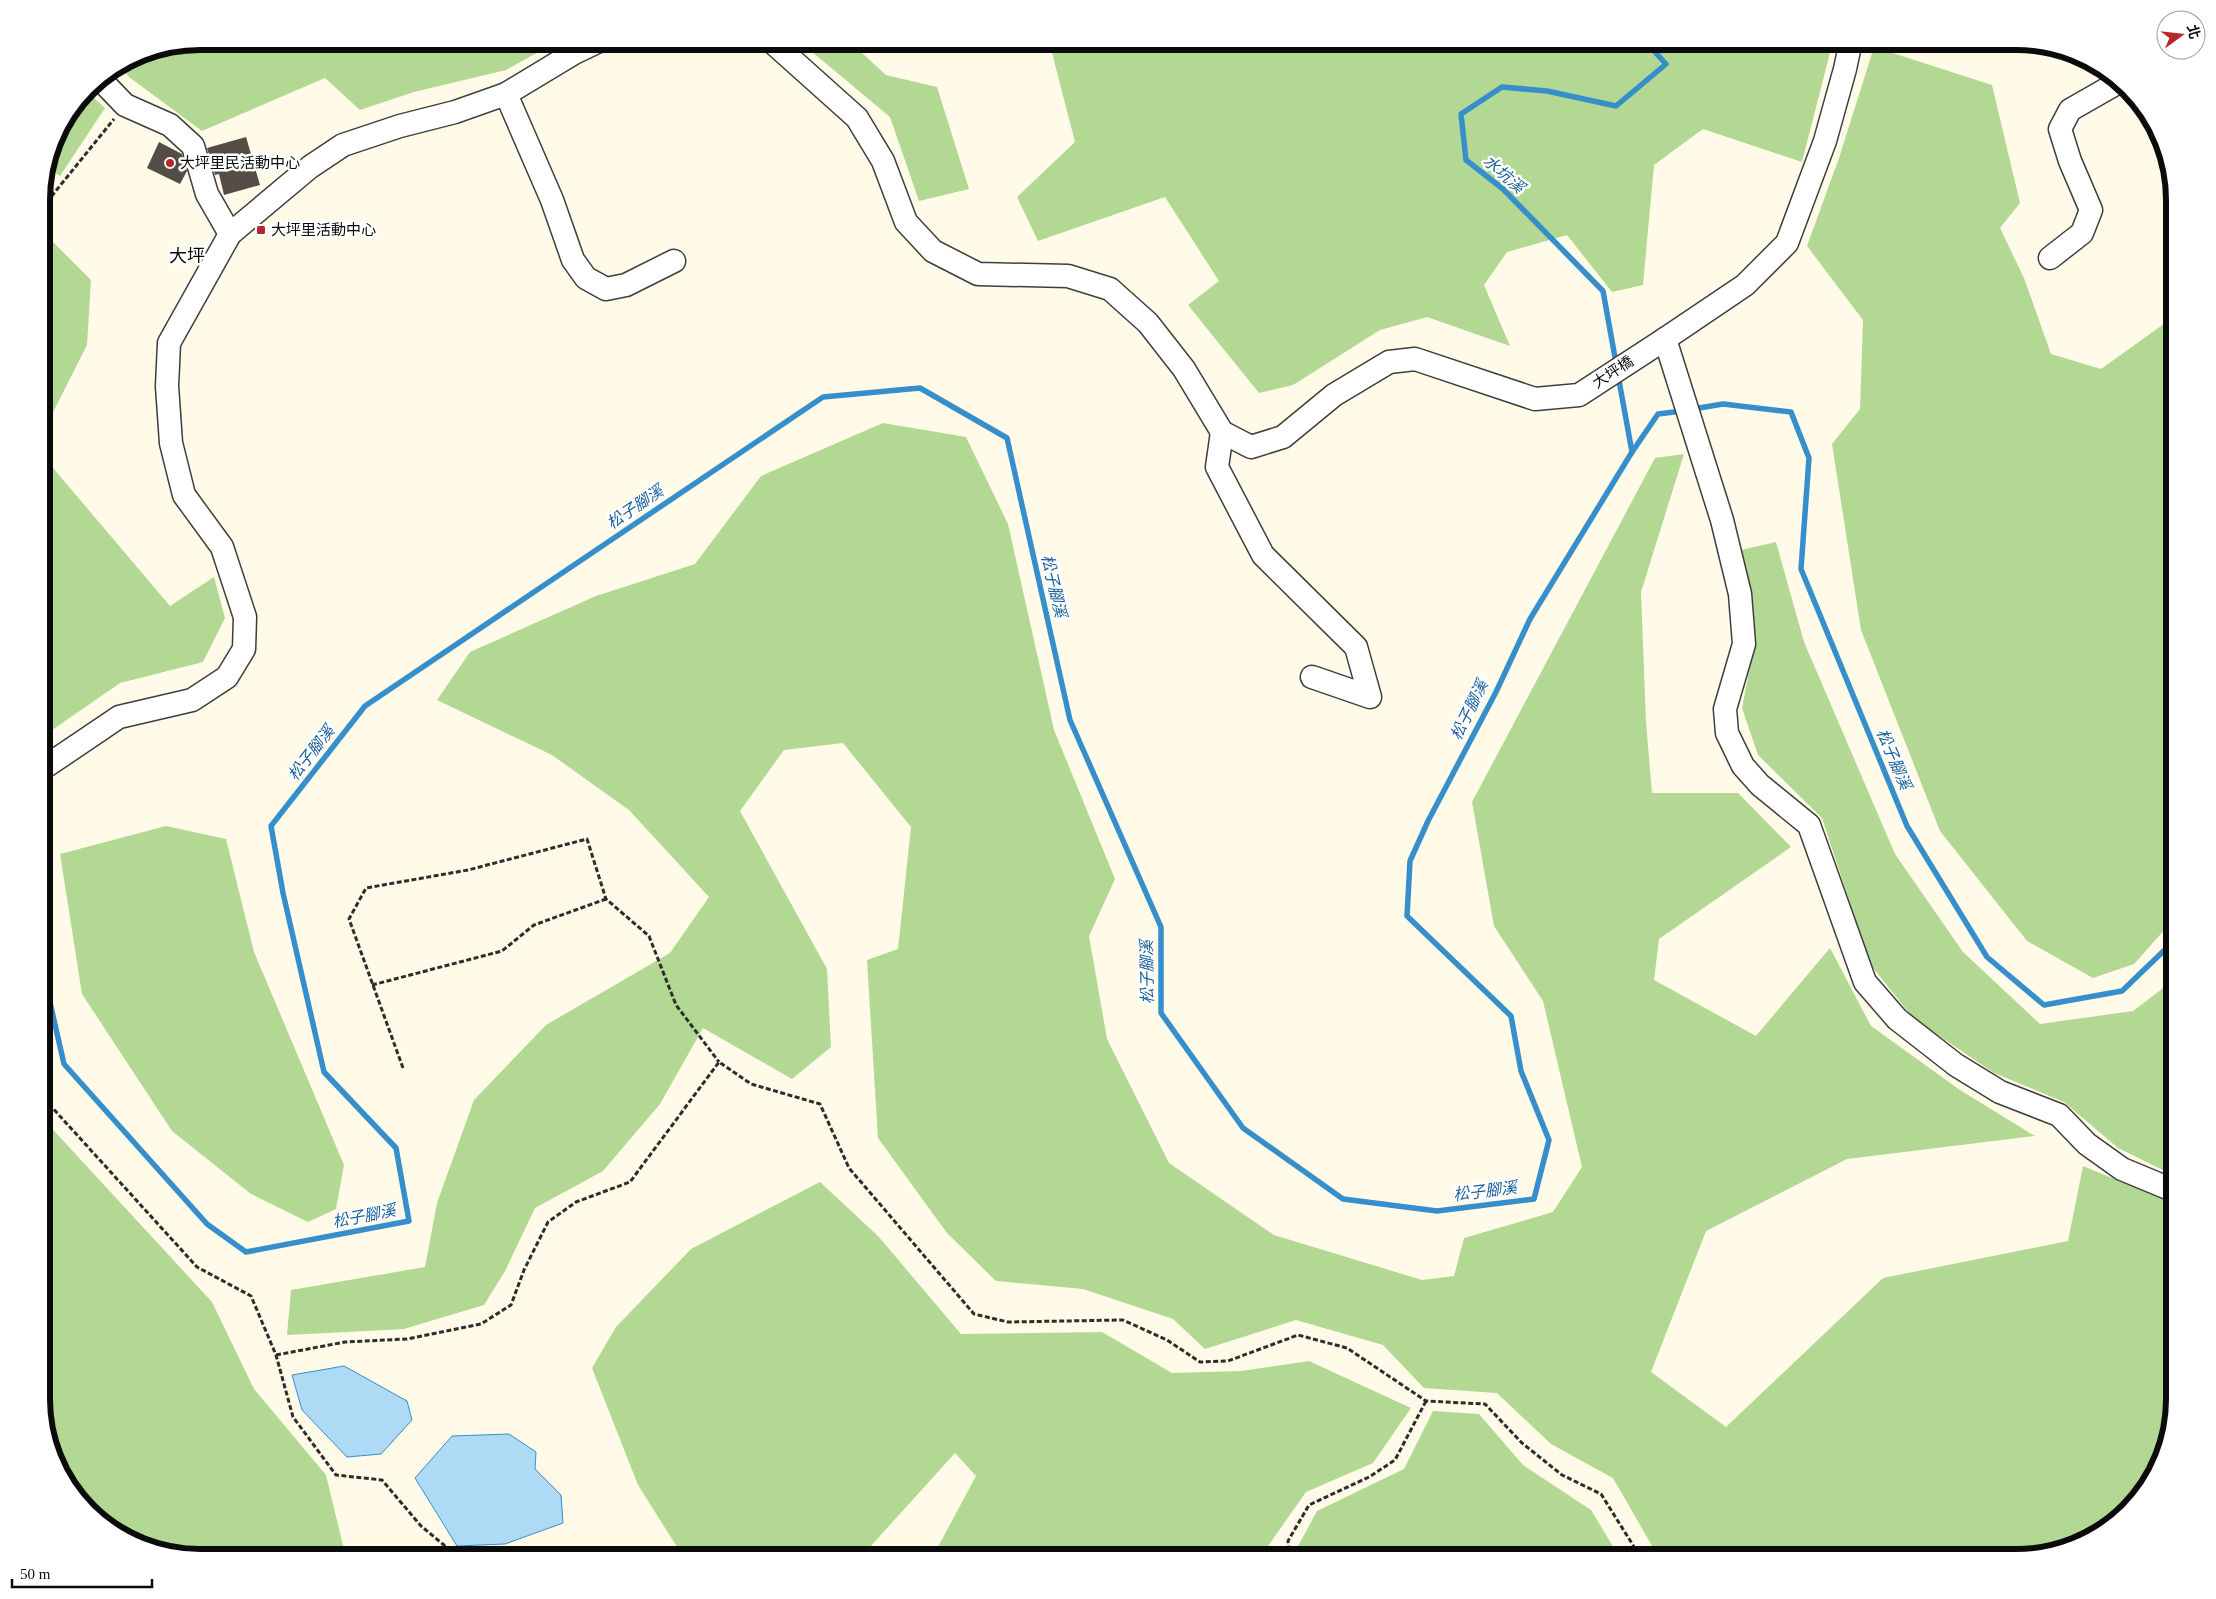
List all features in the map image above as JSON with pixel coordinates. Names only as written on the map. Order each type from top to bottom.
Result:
[{"type":"street","points":[[50,763],[119,717],[192,700],[227,677],[244,649],[246,616],[222,548],[184,495],[171,444],[167,386],[169,343],[230,234],[310,167],[343,145],[400,126],[455,112],[506,94],[580,50]]},
{"type":"street","points":[[780,50],[856,118],[883,161],[906,222],[933,251],[978,274],[1068,276],[1110,290],[1148,323],[1184,369],[1222,432],[1218,467],[1263,554],[1356,647],[1370,697],[1312,677]]},
{"type":"street","name":"大坪橋","points":[[1222,432],[1250,447],[1283,437],[1334,395],[1389,362],[1416,359],[1535,399],[1579,395],[1745,285],[1787,243],[1825,141],[1845,70],[1848,50]]},
{"type":"street","points":[[105,84],[125,105],[170,125],[193,146],[207,194],[230,234]]},
{"type":"street","points":[[2050,258],[2082,233],[2091,210],[2070,161],[2060,129],[2070,110],[2113,85]]},
{"type":"street","points":[[506,94],[552,200],[573,260],[586,278],[606,289],[626,285],[674,261]]},
{"type":"street","points":[[1657,344],[1675,368],[1722,520],[1740,594],[1744,644],[1724,709],[1727,733],[1743,766],[1760,785],[1809,825],[1865,982],[1896,1019],[1956,1065],[2000,1092],[2059,1114],[2087,1144],[2122,1169],[2166,1187]]},
{"type":"path","points":[[50,198],[125,105]]},
{"type":"path","points":[[403,1068],[349,919],[366,888],[468,870],[587,840],[606,900],[649,936],[676,1005],[719,1062],[751,1084],[820,1104],[849,1168],[974,1314],[1008,1322],[1123,1320],[1167,1340],[1200,1362],[1228,1361],[1298,1335],[1347,1348],[1426,1401],[1485,1404],[1522,1444],[1562,1475],[1601,1494],[1635,1549]]},
{"type":"path","points":[[372,985],[502,951],[534,925],[606,900]]},
{"type":"path","points":[[276,1355],[345,1342],[407,1339],[481,1324],[511,1304],[524,1270],[548,1222],[576,1202],[630,1182],[719,1062]]},
{"type":"path","points":[[50,1105],[197,1267],[251,1296],[276,1355],[293,1417],[336,1475],[382,1480],[422,1526],[444,1545],[446,1549]]},
{"type":"path","points":[[1289,1549],[1288,1541],[1309,1505],[1369,1477],[1395,1460],[1426,1401]]},
{"type":"green space","points":[[542,50],[506,70],[414,92],[360,110],[325,78],[202,131],[129,77],[124,71],[134,65],[161,55],[180,51]]},
{"type":"green space","points":[[810,50],[859,50],[886,75],[937,87],[969,189],[919,201],[890,117]]},
{"type":"green space","points":[[1051,50],[1831,50],[1802,162],[1703,129],[1654,165],[1643,285],[1612,292],[1567,235],[1507,252],[1484,285],[1510,346],[1427,317],[1380,330],[1293,385],[1259,393],[1188,305],[1219,281],[1165,197],[1038,241],[1017,197],[1075,142]]},
{"type":"green space","points":[[1873,50],[1883,50],[1992,85],[2020,203],[2000,228],[2024,278],[2051,354],[2101,369],[2166,322],[2166,928],[2134,964],[2093,978],[2027,941],[1940,831],[1861,630],[1832,444],[1860,409],[1863,320],[1807,246],[1839,158]]},
{"type":"green space","points":[[92,96],[105,108],[60,176],[53,172],[61,143],[70,125]]},
{"type":"green space","points":[[50,239],[91,280],[87,345],[50,418]]},
{"type":"green space","points":[[883,423],[966,437],[1008,524],[1054,730],[1115,879],[1089,936],[1107,1039],[1169,1163],[1274,1235],[1422,1280],[1454,1276],[1464,1238],[1553,1212],[1582,1167],[1543,1001],[1494,926],[1472,802],[1655,458],[1684,454],[1641,592],[1646,722],[1652,793],[1738,793],[1791,847],[1659,939],[1654,980],[1756,1036],[1830,948],[1871,1026],[1960,1090],[2035,1136],[1847,1159],[1706,1231],[1651,1372],[1726,1427],[1883,1278],[2068,1241],[2083,1166],[2166,1200],[2165,1419],[2155,1456],[2135,1490],[2115,1512],[2082,1534],[2055,1544],[2036,1548],[1654,1549],[1613,1478],[1551,1444],[1497,1393],[1424,1388],[1383,1345],[1296,1320],[1205,1349],[1173,1319],[1083,1289],[996,1281],[947,1233],[878,1138],[867,960],[898,949],[911,827],[843,743],[784,750],[740,811],[827,969],[831,1047],[792,1079],[703,1028],[660,1104],[603,1171],[535,1208],[505,1271],[484,1305],[404,1329],[287,1335],[291,1290],[425,1267],[437,1203],[474,1100],[546,1025],[670,953],[709,897],[629,810],[552,755],[437,700],[470,652],[596,596],[695,564],[761,476]]},
{"type":"green space","points":[[50,464],[170,606],[214,577],[225,618],[203,662],[120,683],[50,731]]},
{"type":"green space","points":[[1776,542],[1804,642],[1895,854],[1963,952],[2040,1024],[2133,1011],[2166,986],[2166,1172],[2118,1148],[2064,1102],[1994,1073],[1913,1018],[1870,964],[1822,818],[1758,755],[1742,708],[1755,641],[1741,550]]},
{"type":"green space","points":[[166,826],[226,839],[254,952],[344,1165],[336,1209],[308,1222],[251,1194],[172,1131],[82,994],[60,854]]},
{"type":"green space","points":[[50,1126],[212,1302],[254,1389],[326,1475],[344,1549],[180,1548],[143,1538],[125,1529],[101,1512],[87,1498],[70,1474],[61,1456],[55,1438],[50,1409]]},
{"type":"green space","points":[[820,1182],[878,1236],[961,1334],[1102,1332],[1172,1373],[1241,1371],[1309,1361],[1411,1408],[1373,1463],[1306,1492],[1268,1546],[1268,1549],[937,1549],[976,1476],[955,1453],[868,1549],[678,1549],[638,1485],[592,1368],[616,1327],[691,1249]]},
{"type":"green space","points":[[1433,1411],[1479,1414],[1523,1465],[1591,1510],[1615,1549],[1297,1549],[1317,1511],[1404,1469]]},
{"type":"water","points":[[344,1366],[407,1401],[412,1420],[381,1454],[347,1457],[302,1410],[292,1375]]},
{"type":"water","points":[[509,1434],[536,1452],[535,1469],[561,1495],[563,1523],[505,1544],[457,1546],[415,1478],[452,1436]]},
{"type":"building","points":[[246,137],[260,185],[224,195],[219,174],[215,175],[207,148]]},
{"type":"building","name":"大坪里民活動中心","points":[[159,142],[182,154],[187,171],[180,184],[147,168]]},
{"type":"waterway","name":"水坑溪","points":[[1616,363],[1603,291],[1503,189],[1466,160],[1461,114],[1502,87],[1547,91],[1616,106],[1666,64],[1653,50]]},
{"type":"waterway","name":"水坑溪","points":[[1618,375],[1632,452]]},
{"type":"waterway","name":"松子腳溪","points":[[50,1003],[64,1064],[207,1224],[246,1252],[409,1221],[396,1148],[324,1072],[283,893],[271,826],[365,706],[823,397],[920,388],[1007,438],[1070,720],[1161,927],[1161,1013],[1243,1128],[1343,1199],[1437,1211],[1534,1199],[1549,1140],[1521,1071],[1511,1016],[1407,916],[1410,861],[1428,821],[1496,692],[1530,619],[1632,452],[1658,414],[1682,411]]},
{"type":"waterway","name":"松子腳溪","points":[[1693,409],[1723,404],[1791,412],[1809,458],[1801,569],[1907,826],[1987,957],[2044,1005],[2122,991],[2166,949]]},
{"type":"place","name":"大坪里民活動中心","points":[[170,163]]},
{"type":"place","name":"大坪里活動中心","points":[[261,230]]},
{"type":"district","name":"大坪","points":[[187,256]]}]
